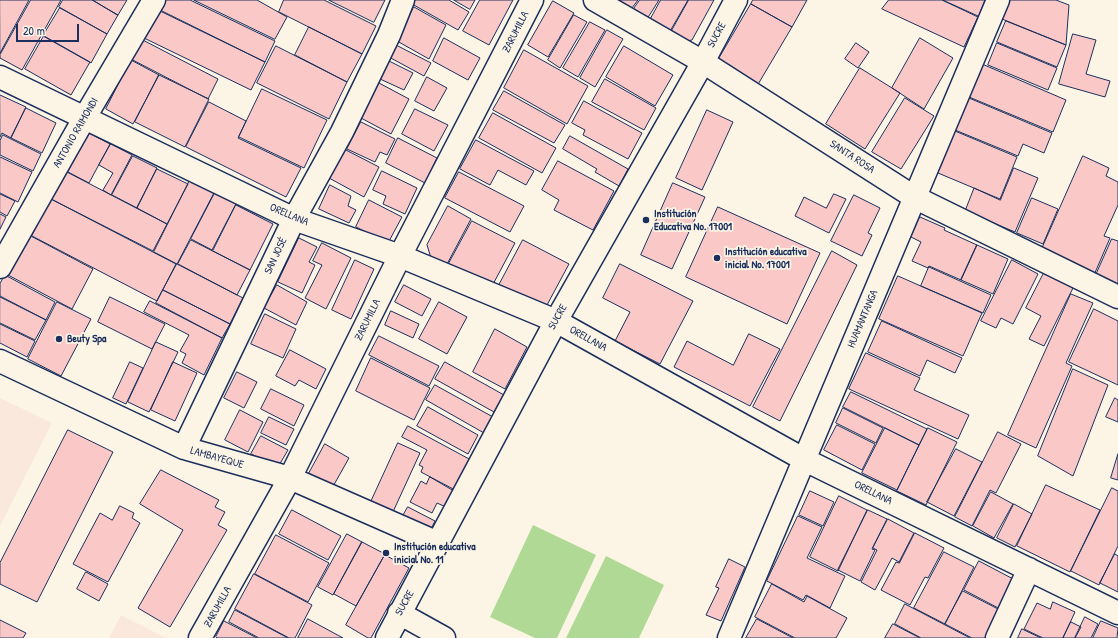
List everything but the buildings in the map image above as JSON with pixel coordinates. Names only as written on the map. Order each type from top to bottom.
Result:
[{"type":"street","name":"ANTONIO RAIMONDI","points":[[0,267],[85,117],[154,0]]},
{"type":"street","name":"SAN JOSÉ","points":[[184,448],[294,219],[342,132],[389,35],[403,0]]},
{"type":"street","name":"ZARUMILLA","points":[[200,638],[290,478],[400,256],[532,0]]},
{"type":"street","name":"SANTA ROSA","points":[[595,0],[703,62],[914,197],[1118,298]]},
{"type":"street","name":"SUCRE","points":[[387,638],[556,321],[703,62],[736,0]]},
{"type":"street","name":"HUAMANTANGA","points":[[729,638],[998,0]]},
{"type":"street","name":"ORELLANA","points":[[0,77],[294,219],[400,256],[556,321],[805,460],[1118,613]]},
{"type":"street","name":"LAMBAYEQUE","points":[[0,361],[184,448],[290,478],[438,542]]},
{"type":"street","points":[[997,638],[1029,569]]},
{"type":"street","points":[[399,613],[444,638]]},
{"type":"shaded area","points":[[0,398],[52,423],[0,526]]},
{"type":"shaded area","points":[[121,615],[166,638],[109,638]]},
{"type":"green space","points":[[533,525],[596,555],[557,638],[535,638],[490,617]]},
{"type":"green space","points":[[606,556],[664,585],[639,638],[566,638]]},
{"type":"place","name":"Institución Educativa No. 17001","points":[[646,220]]},
{"type":"place","name":"Institución educativa inicial No. 17001","points":[[717,258]]},
{"type":"place","name":"Beuty Spa","points":[[59,339]]},
{"type":"place","name":"Institución educativa inicial No. 11","points":[[386,553]]}]
